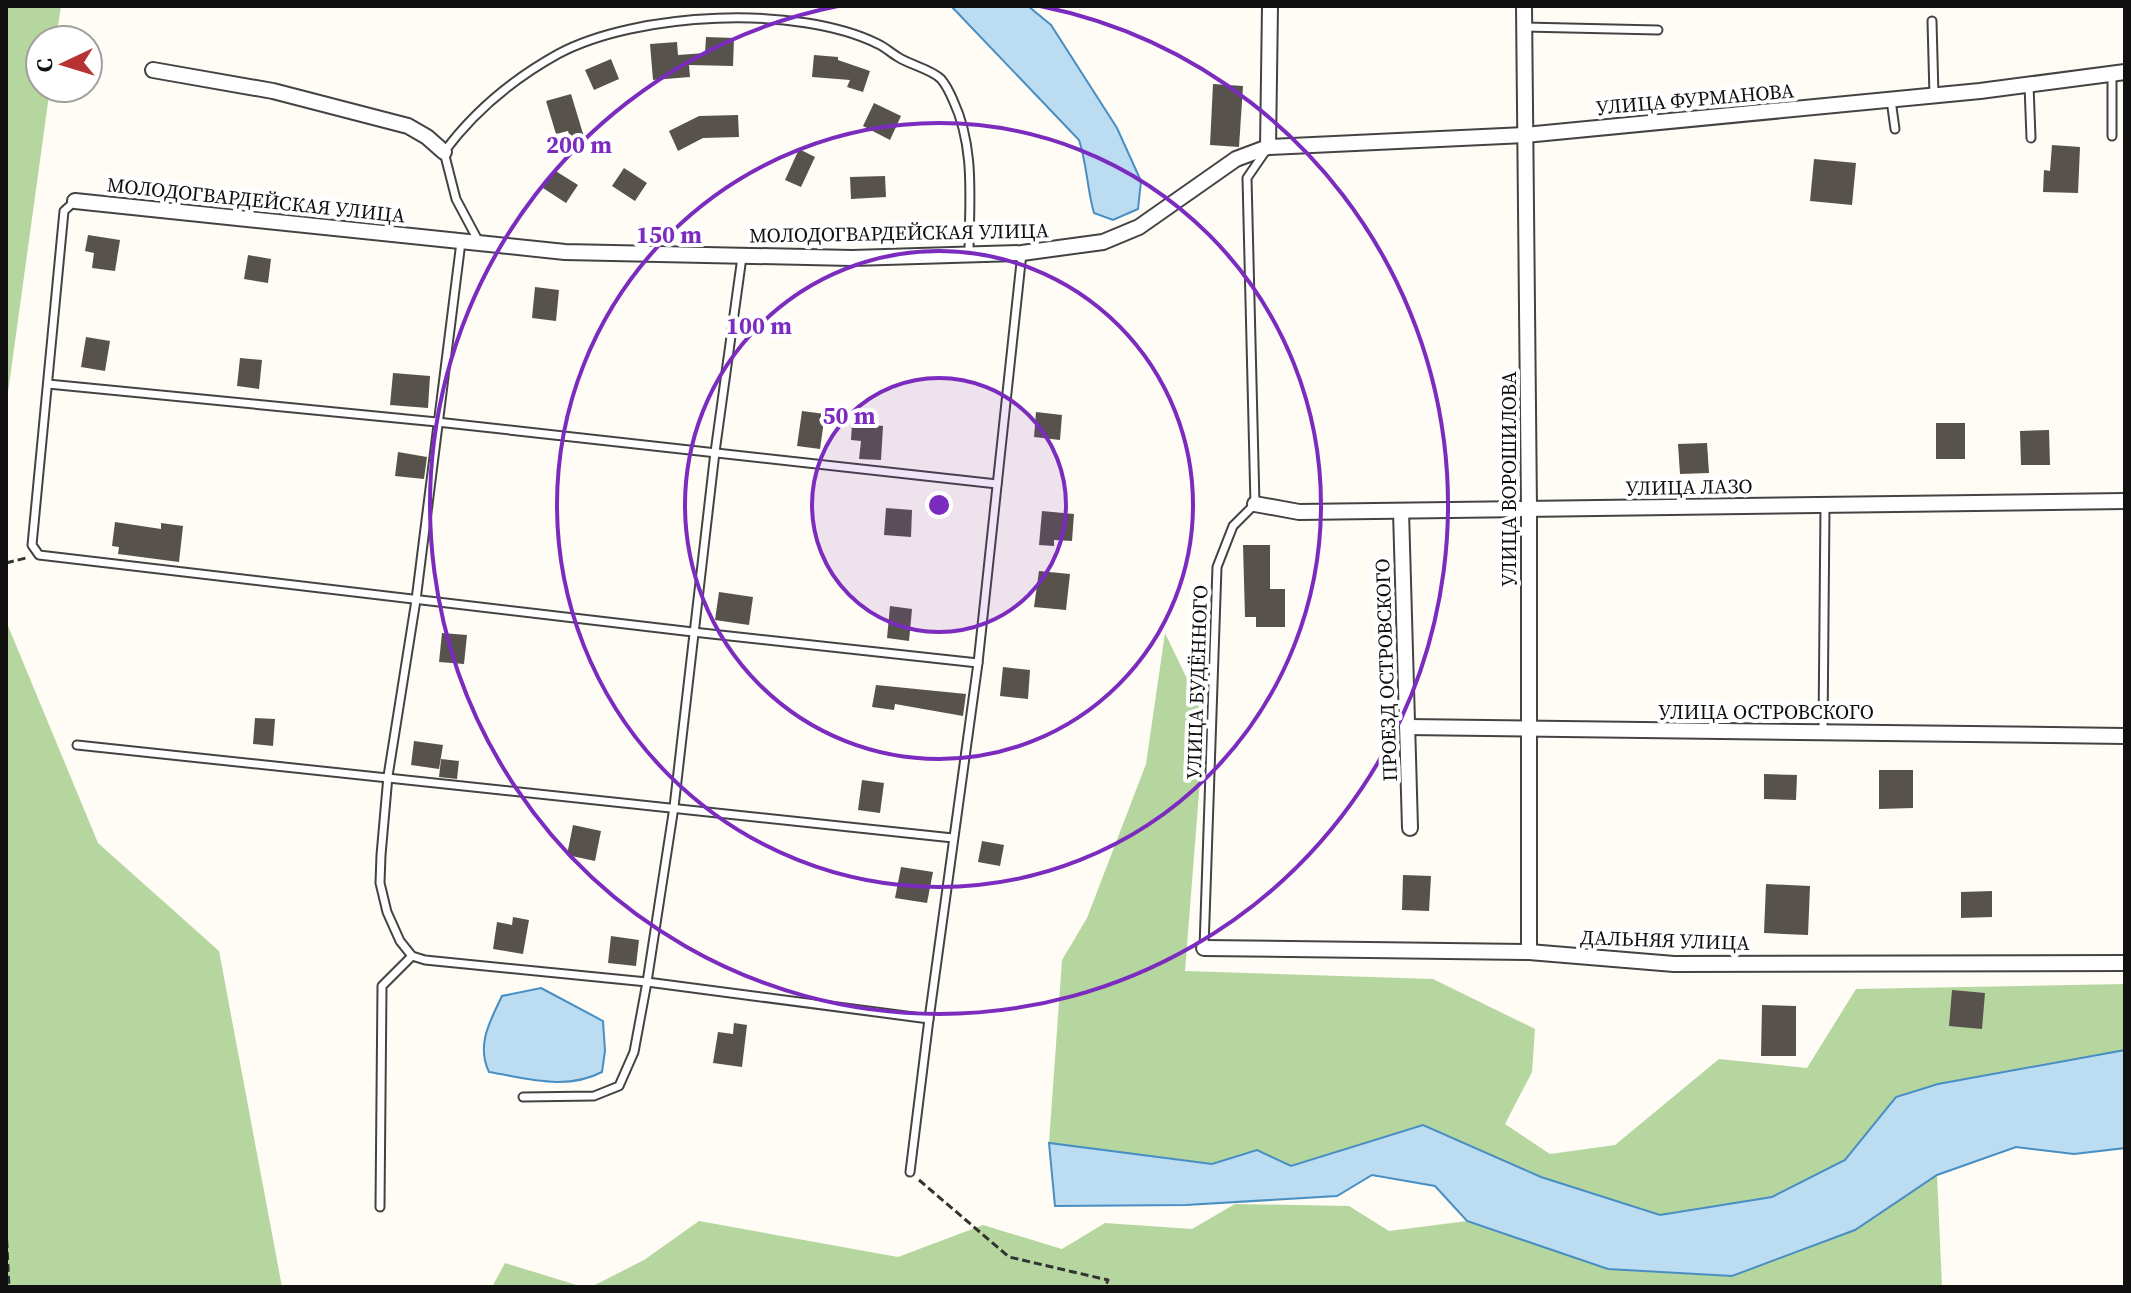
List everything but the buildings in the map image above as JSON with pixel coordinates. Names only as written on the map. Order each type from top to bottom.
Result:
[{"type":"street","points":[[1268,147],[1270,6]]},
{"type":"street","name":"УЛИЦА ВОРОШИЛОВА","points":[[1524,6],[1529,952]]},
{"type":"street","points":[[153,70],[273,91],[408,126],[444,152]]},
{"type":"street","name":"УЛИЦА ФУРМАНОВА","points":[[1268,147],[1525,135],[1934,96],[2118,73]]},
{"type":"street","name":"МОЛОДОГВАРДЕЙСКАЯ УЛИЦА","points":[[75,201],[565,252],[742,257],[1022,253],[1103,242],[1139,227],[1236,159],[1268,147]]},
{"type":"street","name":"УЛИЦА ЛАЗО","points":[[1255,504],[1299,512],[2125,501]]},
{"type":"street","name":"ПРОЕЗД ОСТРОВСКОГО","points":[[1401,511],[1410,828]]},
{"type":"street","name":"УЛИЦА ОСТРОВСКОГО","points":[[1407,727],[2125,736]]},
{"type":"street","name":"ДАЛЬНЯЯ УЛИЦА","points":[[1204,948],[1529,952],[1674,964],[2125,963]]},
{"type":"lane","points":[[480,244],[456,199],[444,152],[470,120],[513,81],[561,53],[601,37],[649,25],[706,18],[772,20],[833,29],[878,44],[905,62],[940,78],[962,120],[969,151],[969,255]]},
{"type":"lane","points":[[1932,21],[1934,96]]},
{"type":"lane","points":[[1524,27],[1658,30]]},
{"type":"lane","points":[[2112,136],[2118,73]]},
{"type":"lane","points":[[2029,85],[2031,138]]},
{"type":"lane","points":[[1891,100],[1895,129]]},
{"type":"lane","points":[[1255,504],[1247,178],[1268,147]]},
{"type":"lane","points":[[75,201],[64,211],[32,545],[39,555],[978,663]]},
{"type":"lane","points":[[461,242],[416,600],[388,776],[380,883],[387,912],[400,941],[412,956],[425,960],[647,982],[929,1019]]},
{"type":"lane","points":[[910,1172],[978,663],[1022,253]]},
{"type":"lane","points":[[523,1097],[594,1096],[619,1086],[634,1052],[674,807],[715,452],[742,257]]},
{"type":"lane","points":[[48,384],[437,422],[997,484]]},
{"type":"lane","name":"УЛИЦА БУДЁННОГО","points":[[1204,948],[1217,567],[1233,526],[1255,504]]},
{"type":"lane","points":[[1823,731],[1825,505]]},
{"type":"lane","points":[[77,745],[953,838]]},
{"type":"lane","points":[[380,1207],[382,986],[412,956]]},
{"type":"path","points":[[6,563],[39,555]]},
{"type":"path","points":[[910,1172],[1009,1257],[1108,1280],[1105,1287]]},
{"type":"path","points":[[6,1228],[9,1287]]},
{"type":"green space","points":[[6,6],[61,6],[58,24],[24,24],[24,104],[48,104],[6,407]]},
{"type":"green space","points":[[6,621],[98,843],[219,951],[282,1287],[6,1287]]},
{"type":"green space","points":[[1165,633],[1205,716],[1185,971],[1433,979],[1535,1029],[1532,1072],[1505,1124],[1550,1154],[1615,1145],[1719,1059],[1807,1068],[1856,989],[2125,984],[2125,1050],[1896,1097],[1845,1160],[1772,1197],[1660,1215],[1541,1177],[1423,1125],[1291,1167],[1257,1150],[1212,1164],[1049,1143],[1062,960],[1087,918],[1146,764]]},
{"type":"green space","points":[[1937,1175],[1942,1287],[591,1287],[644,1260],[699,1221],[898,1257],[983,1225],[1062,1249],[1105,1223],[1192,1229],[1235,1204],[1349,1206],[1389,1231],[1467,1221],[1608,1269],[1855,1230]]},
{"type":"green space","points":[[505,1263],[583,1287],[492,1287]]},
{"type":"water","points":[[951,6],[1028,6],[1051,25],[1117,128],[1141,181],[1138,209],[1113,220],[1094,213],[1079,140]]},
{"type":"water","points":[[541,988],[603,1021],[605,1051],[602,1072],[588,1078],[560,1082],[489,1072],[484,1043],[502,996]]},
{"type":"water","points":[[2125,1050],[2125,1148],[2074,1154],[2016,1147],[1937,1175],[1855,1230],[1732,1276],[1608,1269],[1467,1221],[1435,1186],[1372,1175],[1337,1196],[1186,1205],[1055,1206],[1049,1143],[1212,1164],[1257,1150],[1291,1166],[1423,1125],[1541,1177],[1660,1215],[1772,1197],[1845,1160],[1896,1097],[1938,1084]]}]
